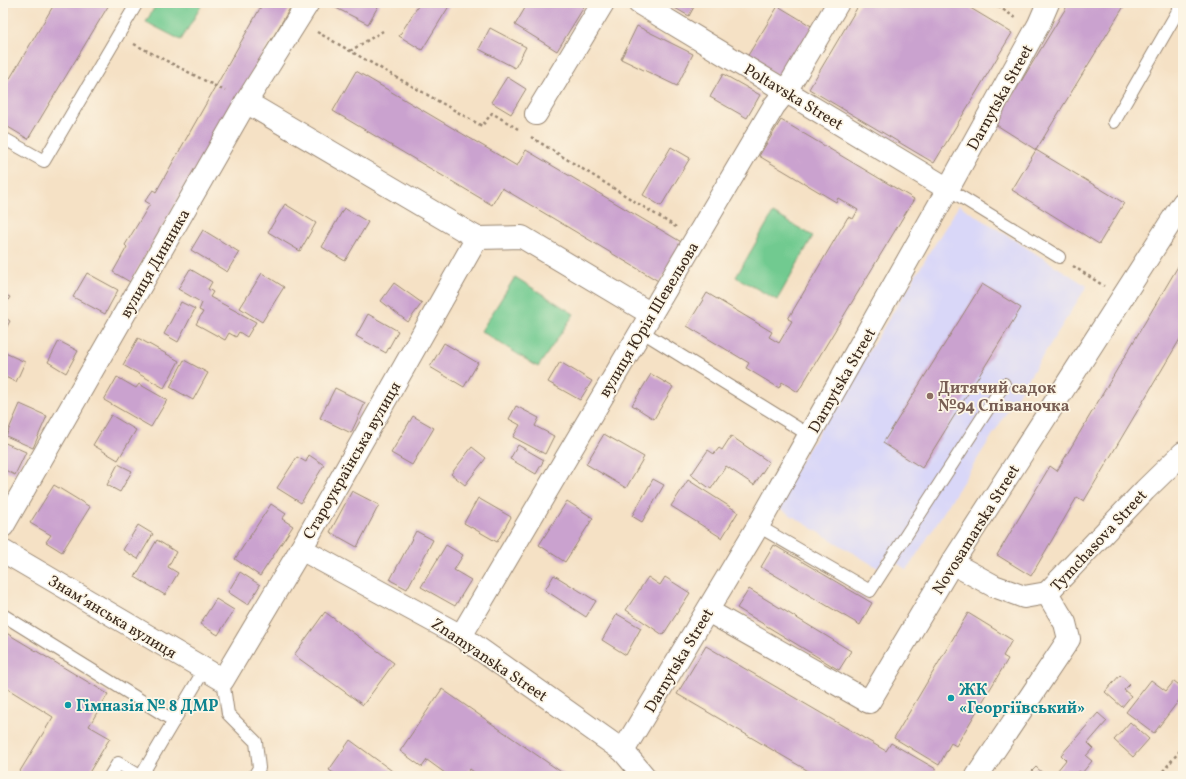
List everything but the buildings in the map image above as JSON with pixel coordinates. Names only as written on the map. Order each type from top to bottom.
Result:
[{"type":"street","points":[[536,114],[603,3]]},
{"type":"street","name":"Poltavska Street","points":[[639,3],[948,189]]},
{"type":"street","name":"вулиця Юрія Шевельова","points":[[461,636],[774,106],[786,91],[838,3]]},
{"type":"street","name":"Darnytska Street","points":[[623,751],[708,611],[810,435],[1036,30],[1048,3]]},
{"type":"street","name":"вулиця Динника","points":[[3,526],[246,102],[303,12]]},
{"type":"street","points":[[246,102],[477,238],[522,237],[646,323]]},
{"type":"street","name":"Novosamarska Street","points":[[708,611],[869,702],[952,563],[1183,203]]},
{"type":"street","name":"Староукраїнська вулиця","points":[[223,680],[301,549],[477,238]]},
{"type":"street","name":"Tymchasova Street","points":[[977,776],[1070,639],[1065,622],[1047,593],[1145,490],[1183,453]]},
{"type":"street","name":"Znamyanska Street","points":[[301,549],[461,636],[623,751],[644,776]]},
{"type":"street","name":"Знамʼянська вулиця","points":[[3,551],[223,680]]},
{"type":"street","points":[[952,563],[994,586],[1024,597],[1047,593]]},
{"type":"lane","points":[[3,138],[44,161],[137,3]]},
{"type":"lane","points":[[1114,122],[1182,5]]},
{"type":"lane","points":[[948,189],[1059,257]]},
{"type":"lane","points":[[646,323],[810,435]]},
{"type":"lane","points":[[758,526],[870,591],[1004,384]]},
{"type":"lane","points":[[3,615],[174,720]]},
{"type":"lane","points":[[110,776],[118,763],[140,776],[204,670]]},
{"type":"lane","points":[[223,680],[228,714],[256,742],[259,768],[254,776]]},
{"type":"path","points":[[993,3],[1036,30]]},
{"type":"path","points":[[303,12],[350,51],[482,126],[492,113],[519,130]]},
{"type":"path","points":[[350,51],[383,31]]},
{"type":"path","points":[[118,35],[246,102]]},
{"type":"path","points":[[526,134],[696,238]]},
{"type":"path","points":[[1059,257],[1123,297]]},
{"type":"path","points":[[1159,776],[1183,747]]},
{"type":"shaded area","name":"Дитячий садок №94 Співаночка","points":[[959,205],[1087,286],[907,570],[886,556],[878,568],[774,505]]},
{"type":"green space","points":[[157,3],[203,3],[181,40],[146,22]]},
{"type":"green space","points":[[773,213],[813,236],[777,300],[736,277]]},
{"type":"green space","points":[[515,277],[574,314],[538,367],[481,331]]},
{"type":"place","name":"Дитячий садок №94 Співаночка","points":[[930,396]]},
{"type":"place","name":"ЖК «Георгіївський»","points":[[951,698]]},
{"type":"place","name":"Гімназія № 8 ДМР","points":[[68,705]]}]
